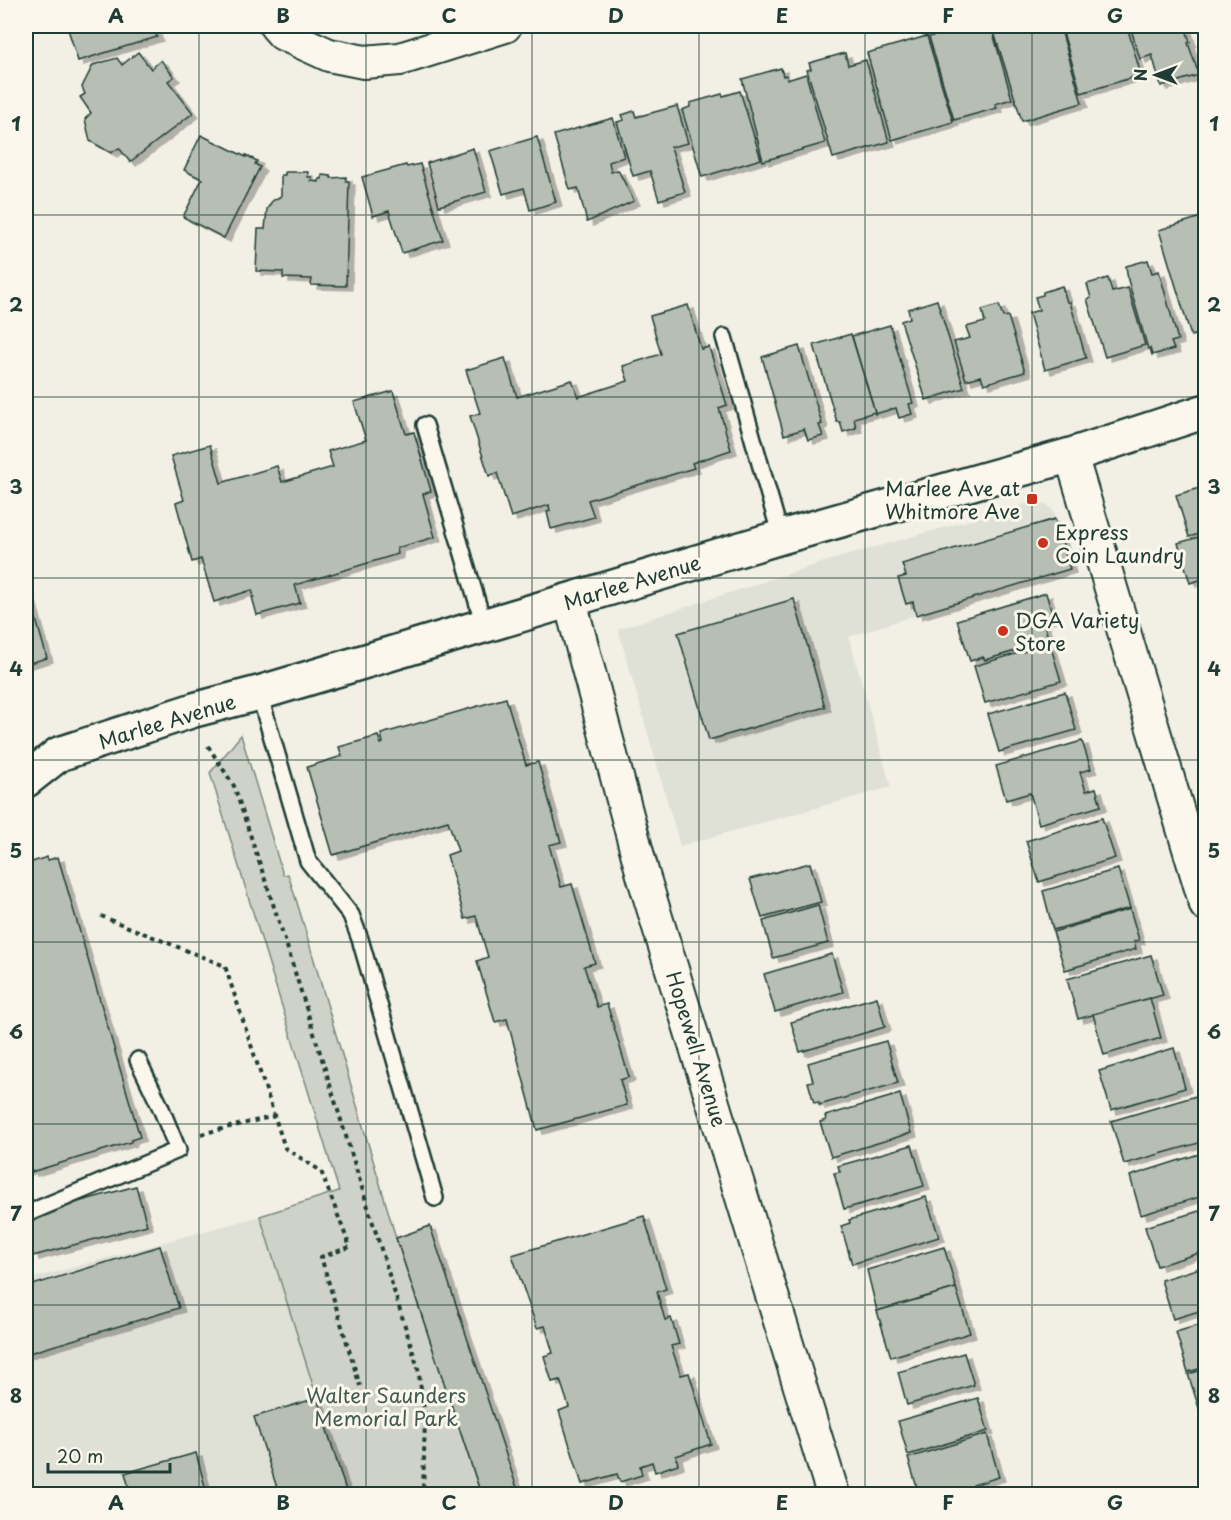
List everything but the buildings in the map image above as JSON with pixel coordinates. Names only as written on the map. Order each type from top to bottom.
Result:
[{"type":"street","points":[[276,26],[283,34],[329,55],[364,62],[400,59],[506,26]]},
{"type":"street","name":"Marlee Avenue","points":[[26,753],[59,754],[194,710],[259,693],[781,537],[1071,455],[1206,411]]},
{"type":"street","points":[[1071,455],[1206,905]]},
{"type":"street","name":"Hopewell Avenue","points":[[570,601],[643,875],[833,1494]]},
{"type":"street","name":"Marlee Avenue","points":[[26,780],[59,754]]},
{"type":"lane","points":[[724,337],[781,537]]},
{"type":"lane","points":[[424,426],[484,625]]},
{"type":"lane","points":[[259,693],[308,861],[351,915],[360,939],[435,1198]]},
{"type":"lane","points":[[26,1214],[178,1150],[138,1060]]},
{"type":"path","points":[[194,710],[203,740],[234,786],[238,797],[285,940],[418,1368],[425,1416],[423,1494]]},
{"type":"path","points":[[101,916],[225,966],[285,1148],[321,1171],[350,1248],[321,1257],[360,1386]]},
{"type":"path","points":[[174,1140],[275,1116]]},
{"type":"shaded area","points":[[1037,502],[1046,504],[1053,510],[1073,568],[849,637],[891,787],[680,846],[618,629],[827,561]]},
{"type":"shaded area","points":[[260,1216],[347,1494],[26,1494],[26,1280]]},
{"type":"green space","name":"Walter Saunders Memorial Park","points":[[241,735],[283,875],[288,874],[299,909],[396,1238],[481,1494],[347,1494],[260,1216],[339,1191],[210,773]]},
{"type":"place","name":"Marlee Ave at Whitmore Ave","points":[[1032,499]]},
{"type":"place","name":"Express Coin Laundry","points":[[1043,543]]},
{"type":"place","name":"DGA Variety Store","points":[[1003,631]]}]
